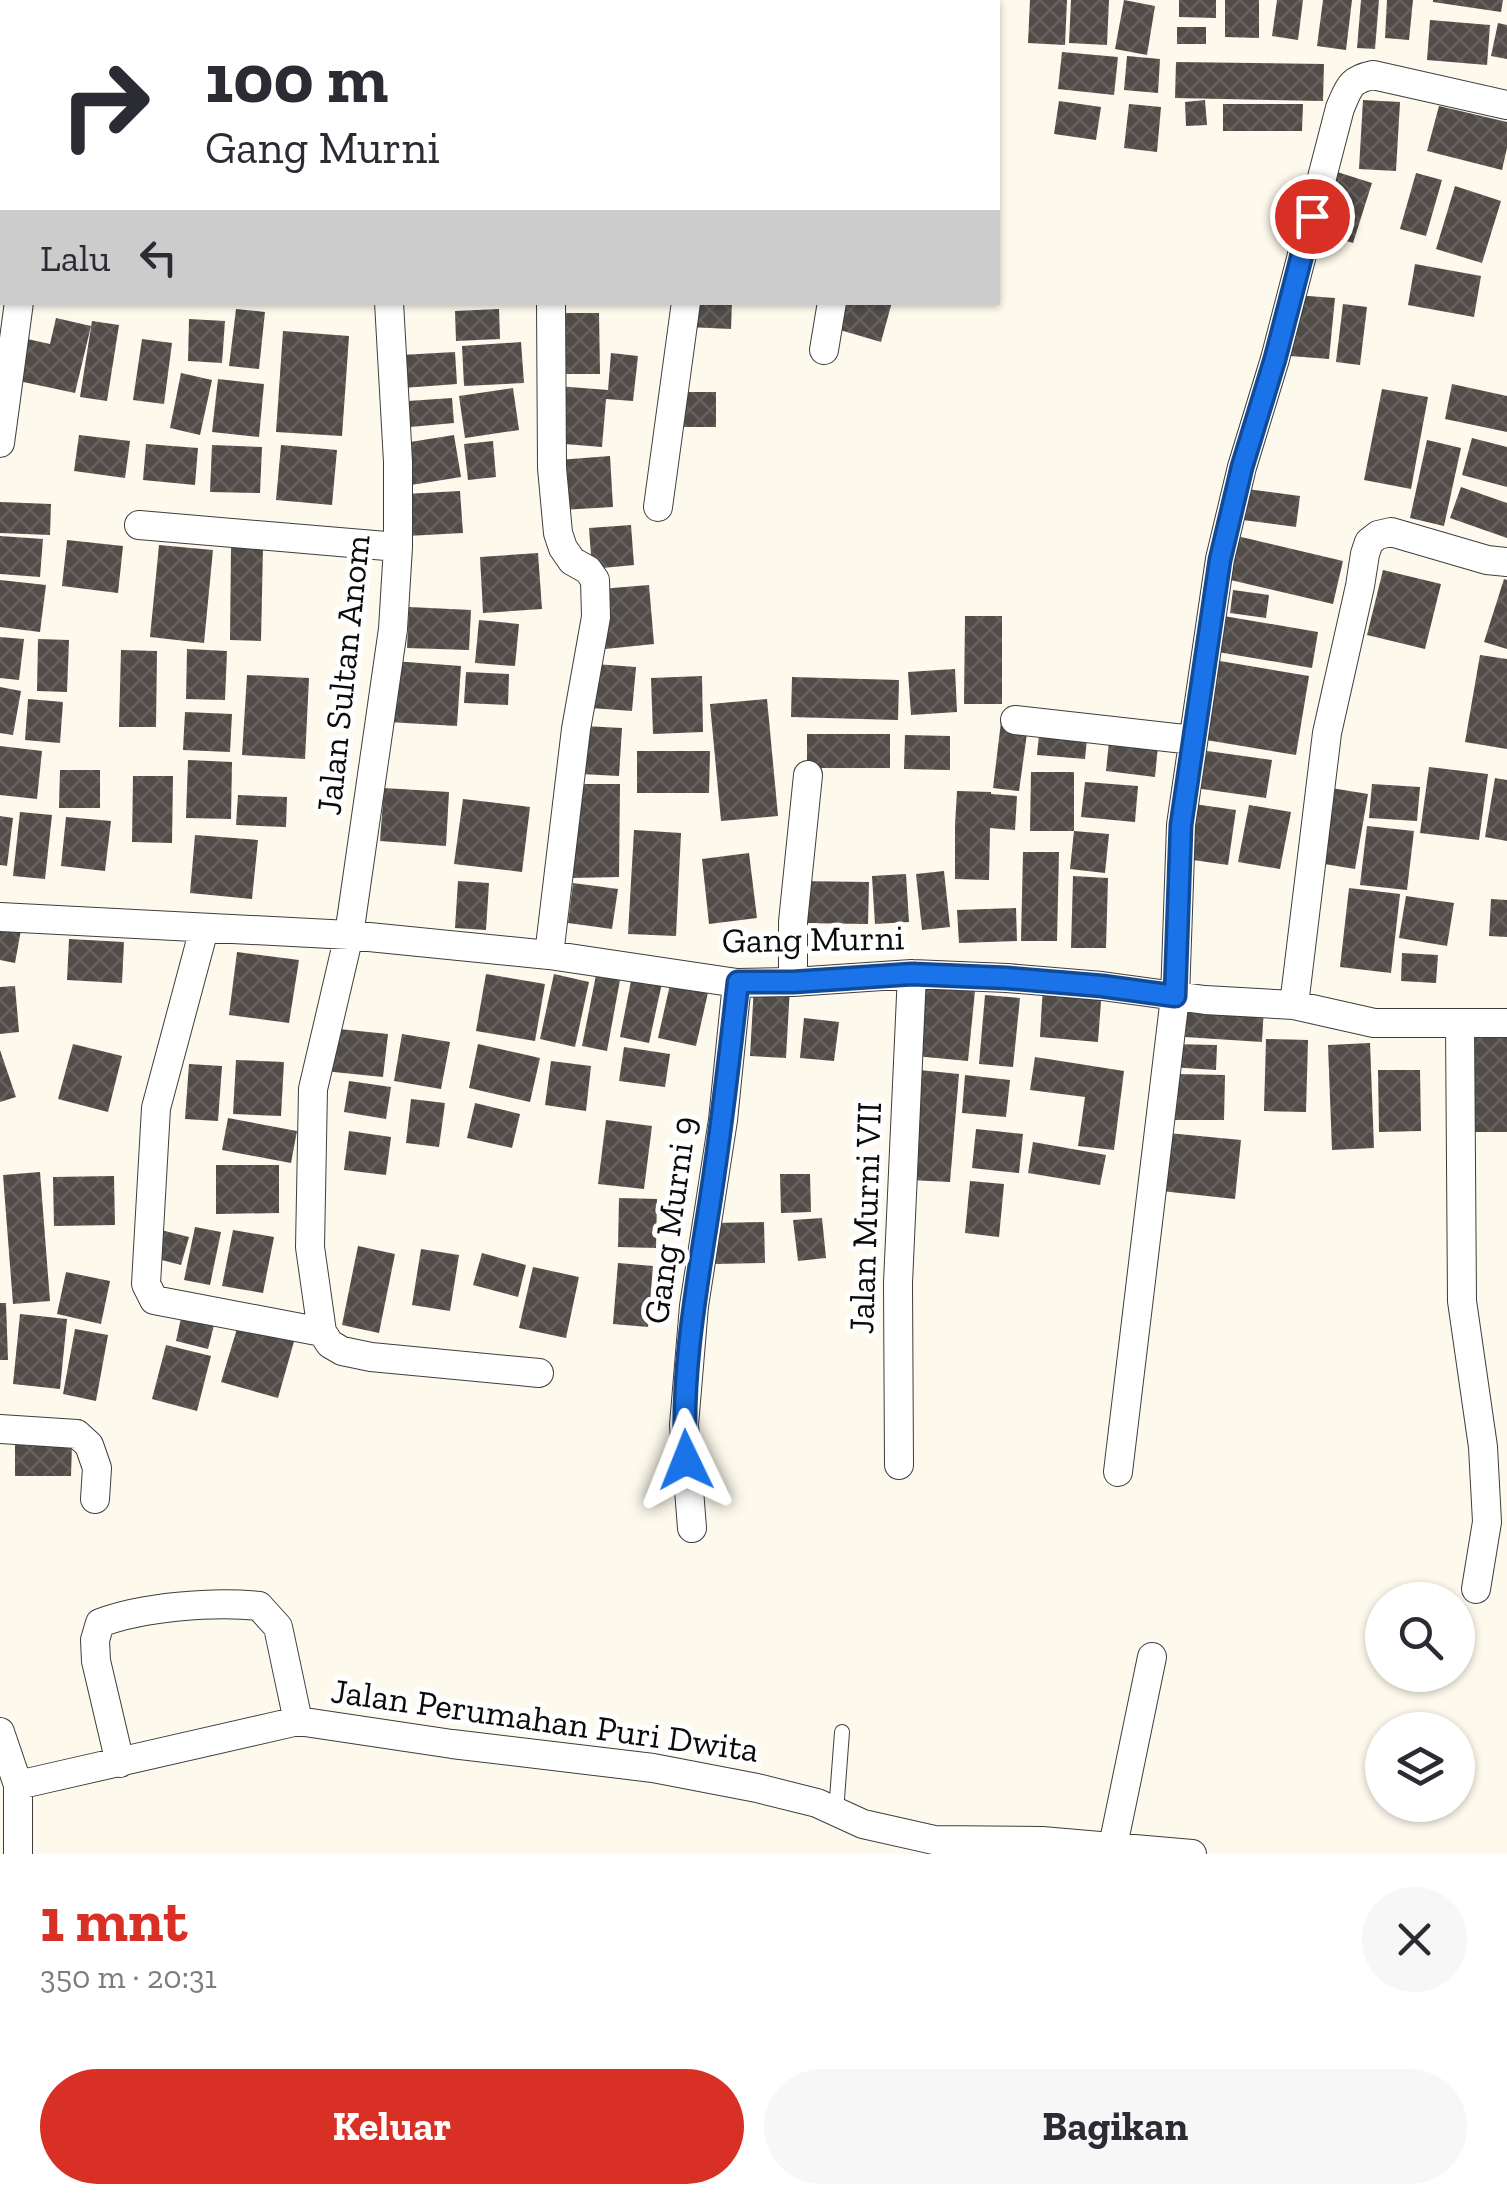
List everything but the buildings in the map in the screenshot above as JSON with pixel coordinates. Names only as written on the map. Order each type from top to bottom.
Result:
[{"type":"street","points":[[1118,1472],[1175,996],[1181,825],[1220,560],[1340,108],[1356,80],[1373,76],[1507,105]]},
{"type":"street","points":[[0,444],[19,305]]},
{"type":"street","name":"Jalan Sultan Anom","points":[[322,1332],[310,1247],[313,1089],[349,935],[393,629],[398,462],[389,305]]},
{"type":"street","points":[[549,955],[576,729],[596,617],[595,580],[588,570],[572,561],[558,532],[552,468],[552,305]]},
{"type":"street","points":[[658,507],[686,305]]},
{"type":"street","points":[[824,350],[832,305]]},
{"type":"street","points":[[139,525],[398,547]]},
{"type":"street","points":[[1294,1004],[1327,734],[1364,554],[1378,535],[1391,532],[1507,562]]},
{"type":"street","points":[[1015,720],[1193,740]]},
{"type":"street","points":[[793,982],[796,892],[808,775]]},
{"type":"street","name":"Gang Murni","points":[[0,918],[349,935],[549,955],[738,982],[912,974],[1007,978],[1294,1004],[1374,1023],[1507,1023]]},
{"type":"street","points":[[204,928],[156,1108],[146,1284],[154,1300],[322,1332],[330,1344],[342,1351],[371,1357],[539,1372]]},
{"type":"street","name":"Jalan Murni VII","points":[[899,1465],[898,1283],[912,974]]},
{"type":"street","name":"Gang Murni 9","points":[[692,1528],[684,1426],[694,1306],[738,982]]},
{"type":"street","points":[[1460,1024],[1462,1300],[1483,1447],[1487,1522],[1476,1589]]},
{"type":"street","points":[[0,1429],[78,1434],[89,1445],[98,1468],[95,1500]]},
{"type":"street","name":"Jalan Perumahan Puri Dwita","points":[[120,1763],[94,1640],[100,1624],[114,1618],[189,1606],[258,1606],[278,1627],[298,1721]]},
{"type":"street","points":[[1113,1846],[1152,1657]]},
{"type":"street","name":"Jalan Perumahan Puri Dwita","points":[[18,1786],[298,1721],[653,1768],[817,1803],[863,1824],[934,1840],[1070,1848],[1113,1846],[1192,1854]]},
{"type":"street","points":[[0,1732],[18,1786],[18,1854]]},
{"type":"lane","points":[[836,1812],[842,1732]]},
{"type":"route","points":[[686,1460],[684,1426],[694,1306],[738,982],[912,974],[1007,978],[1175,996],[1181,825],[1220,560],[1312,216]]}]
